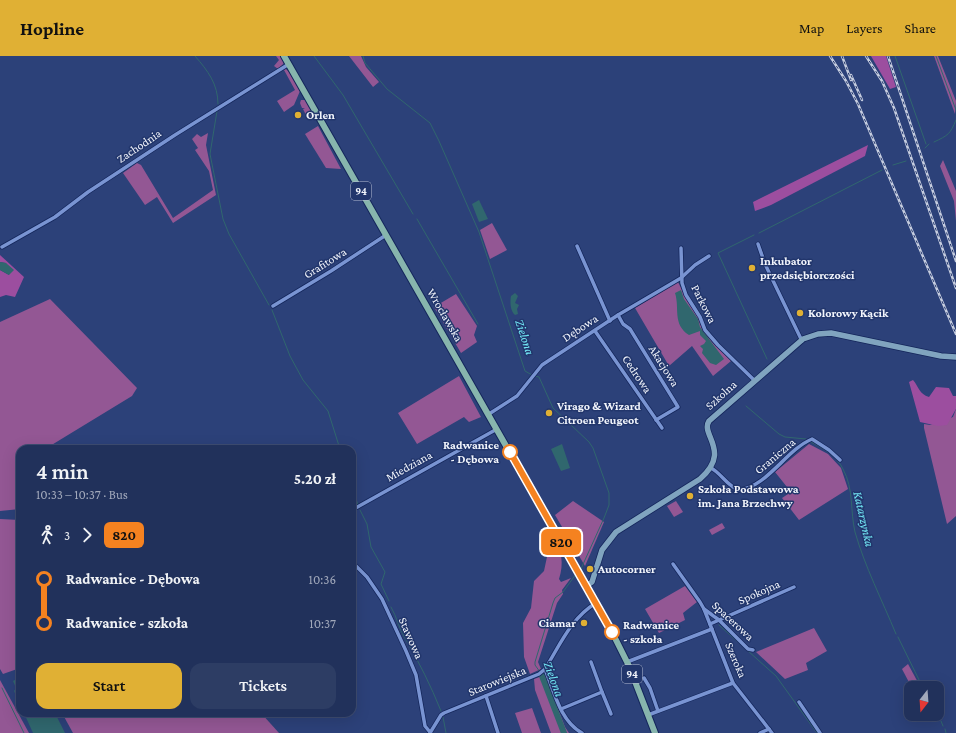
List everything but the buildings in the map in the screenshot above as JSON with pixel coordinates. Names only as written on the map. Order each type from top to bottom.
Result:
[{"type":"main road","name":"Wrocławska","points":[[284,56],[586,586]]},
{"type":"main road","name":"94","points":[[586,586],[627,662],[655,733]]},
{"type":"street","name":"Zachodnia","points":[[2,247],[55,217],[88,192],[182,130],[289,64]]},
{"type":"street","name":"Grafitowa","points":[[273,306],[331,271],[386,235]]},
{"type":"street","points":[[758,244],[765,264],[802,341]]},
{"type":"street","name":"Dębowa","points":[[489,414],[517,396],[542,365],[610,320],[577,246]]},
{"type":"street","points":[[681,248],[681,278]]},
{"type":"street","points":[[681,278],[695,265],[709,256]]},
{"type":"street","name":"Parkowa","points":[[610,320],[681,278],[686,295],[710,336],[754,380]]},
{"type":"street","name":"Akacjowa","points":[[618,315],[623,324],[630,329],[678,407],[656,420]]},
{"type":"street","name":"Cedrowa","points":[[595,331],[662,428]]},
{"type":"street","name":"Szkolna","points":[[711,468],[715,448],[706,428],[707,424],[754,380],[802,341],[813,335],[831,333],[942,356],[956,357]]},
{"type":"street","name":"Miedziana","points":[[356,508],[497,429]]},
{"type":"street","name":"Graniczna","points":[[711,468],[717,471],[735,489],[745,489],[760,482],[796,450],[812,439],[829,450],[840,460]]},
{"type":"street","points":[[586,586],[592,582],[604,546],[616,532],[700,479],[711,468]]},
{"type":"street","name":"Spacerowa","points":[[673,564],[704,609],[719,620],[748,649],[753,650]]},
{"type":"street","name":"Stawowa","points":[[356,566],[367,577],[382,599],[406,651],[419,688],[425,726],[430,733]]},
{"type":"street","name":"Spokojna","points":[[710,624],[794,587]]},
{"type":"street","name":"Starowiejska","points":[[430,733],[444,713],[539,674],[544,670],[572,624],[583,612],[596,603]]},
{"type":"street","name":"Szeroka","points":[[704,609],[733,682],[772,733]]},
{"type":"street","points":[[627,662],[712,629]]},
{"type":"street","points":[[591,662],[611,714]]},
{"type":"street","points":[[544,670],[562,710],[572,727],[582,733]]},
{"type":"street","points":[[644,678],[650,688],[658,711]]},
{"type":"street","points":[[648,715],[733,682]]},
{"type":"street","points":[[562,710],[602,692]]},
{"type":"street","points":[[486,696],[498,733]]},
{"type":"street","points":[[799,702],[820,733]]},
{"type":"street","points":[[760,733],[769,729]]},
{"type":"shaded area","points":[[276,56],[281,56],[284,63],[278,69],[274,66],[279,60]]},
{"type":"shaded area","points":[[349,56],[361,56],[366,67],[379,82],[373,87]]},
{"type":"shaded area","points":[[871,56],[886,56],[896,87],[890,89]]},
{"type":"shaded area","points":[[934,56],[938,56],[956,101],[955,114]]},
{"type":"shaded area","points":[[286,69],[290,73],[300,91],[294,105],[284,112],[277,101],[295,90],[284,70]]},
{"type":"shaded area","points":[[301,100],[306,100],[315,115],[313,118],[307,117],[303,109],[305,108],[302,108],[300,103]]},
{"type":"shaded area","points":[[318,126],[341,169],[326,168],[305,134]]},
{"type":"shaded area","points":[[208,133],[206,145],[216,195],[173,223],[157,197],[145,205],[123,173],[137,163],[141,165],[173,218],[213,190],[209,171],[195,150],[198,148],[192,139],[197,134],[201,137]]},
{"type":"shaded area","points":[[868,145],[865,156],[771,205],[755,211],[753,202]]},
{"type":"shaded area","points":[[943,160],[956,191],[956,221],[954,201],[940,166]]},
{"type":"shaded area","points":[[479,200],[488,219],[479,222],[472,204]]},
{"type":"shaded area","points":[[492,223],[507,250],[490,259],[480,230]]},
{"type":"shaded area","points":[[0,255],[24,277],[15,297],[6,295],[0,297],[0,270],[9,275],[6,263],[0,262]]},
{"type":"shaded area","points":[[0,262],[6,263],[14,270],[9,275],[0,270]]},
{"type":"shaded area","points":[[678,282],[688,302],[698,317],[702,329],[712,342],[731,361],[713,376],[692,346],[669,366],[635,308]]},
{"type":"shaded area","points":[[681,290],[684,299],[698,319],[700,327],[724,359],[716,365],[710,363],[702,353],[703,349],[700,346],[706,341],[700,335],[700,331],[689,335],[680,326],[678,321],[675,293]]},
{"type":"shaded area","points":[[515,293],[518,296],[515,303],[519,305],[517,309],[518,314],[515,315],[511,309],[510,301],[511,296]]},
{"type":"shaded area","points":[[456,294],[477,326],[474,335],[477,342],[461,353],[434,307]]},
{"type":"shaded area","points":[[50,299],[137,388],[132,396],[52,445],[16,445],[16,509],[0,511],[0,322]]},
{"type":"shaded area","points":[[459,376],[481,417],[469,422],[464,417],[417,444],[398,413]]},
{"type":"shaded area","points":[[913,380],[921,392],[926,396],[929,397],[936,387],[949,388],[953,396],[956,396],[956,409],[947,425],[938,426],[920,422],[909,382]]},
{"type":"shaded area","points":[[956,409],[956,516],[947,524],[924,424],[930,425],[953,417]]},
{"type":"shaded area","points":[[562,444],[570,468],[561,471],[551,449]]},
{"type":"shaded area","points":[[809,444],[828,454],[841,468],[848,489],[799,520],[782,498],[791,492],[775,472]]},
{"type":"shaded area","points":[[573,501],[604,522],[585,566],[555,515]]},
{"type":"shaded area","points":[[676,501],[683,512],[674,517],[667,506]]},
{"type":"shaded area","points":[[0,519],[16,520],[16,669],[3,674],[0,669]]},
{"type":"shaded area","points":[[722,523],[725,528],[712,535],[709,530]]},
{"type":"shaded area","points":[[553,537],[560,552],[562,562],[559,579],[561,582],[571,578],[562,590],[563,594],[557,603],[538,662],[541,669],[530,674],[524,657],[523,623],[531,608],[534,581],[544,571],[551,538]]},
{"type":"shaded area","points":[[685,586],[697,602],[683,613],[685,620],[659,633],[645,609]]},
{"type":"shaded area","points":[[814,628],[827,651],[806,663],[808,670],[785,679],[756,652]]},
{"type":"shaded area","points":[[908,664],[917,681],[908,681],[902,669]]},
{"type":"shaded area","points":[[545,675],[565,727],[569,733],[551,733],[535,690],[534,679]]},
{"type":"shaded area","points":[[16,679],[16,688],[13,681]]},
{"type":"shaded area","points":[[0,680],[16,709],[16,717],[20,717],[29,733],[0,733]]},
{"type":"shaded area","points":[[532,708],[541,733],[522,733],[515,713]]},
{"type":"shaded area","points":[[26,717],[57,717],[65,733],[33,733]]},
{"type":"shaded area","points":[[64,717],[265,717],[279,733],[73,733]]},
{"type":"waterway","points":[[195,56],[204,67],[214,84],[218,97],[218,104]]},
{"type":"waterway","points":[[314,56],[343,95],[413,214]]},
{"type":"waterway","name":"Zielona","points":[[363,56],[365,63],[387,89],[430,123],[479,232],[525,371],[532,375]]},
{"type":"waterway","points":[[895,56],[926,144]]},
{"type":"waterway","points":[[936,56],[956,110]]},
{"type":"waterway","points":[[217,111],[210,154],[223,219],[229,234],[269,305]]},
{"type":"waterway","points":[[934,142],[948,134],[956,120]]},
{"type":"waterway","points":[[925,148],[929,144]]},
{"type":"waterway","points":[[893,165],[906,161]]},
{"type":"waterway","points":[[759,233],[882,170]]},
{"type":"waterway","points":[[417,219],[478,324]]},
{"type":"waterway","points":[[754,235],[718,253],[767,359]]},
{"type":"waterway","points":[[272,310],[290,356],[303,380],[328,411],[339,445]]},
{"type":"waterway","name":"Zielona","points":[[535,376],[539,377],[553,408],[589,442],[593,448],[609,493],[609,505],[580,571]]},
{"type":"waterway","name":"Katarzynka","points":[[746,406],[779,434],[785,437],[806,439]]},
{"type":"waterway","name":"Katarzynka","points":[[811,442],[833,456],[840,464],[846,477],[849,484],[855,532],[859,545],[896,634]]},
{"type":"waterway","points":[[356,499],[358,505]]},
{"type":"waterway","points":[[360,510],[367,524],[371,547],[385,572],[381,584],[389,601]]},
{"type":"waterway","name":"Zielona","points":[[540,672],[535,665],[535,662],[553,603],[555,598],[563,592],[576,574]]},
{"type":"waterway","points":[[391,607],[401,631],[415,656],[441,711]]},
{"type":"waterway","points":[[719,625],[776,676],[817,733]]},
{"type":"waterway","name":"Katarzynka","points":[[898,637],[920,681]]},
{"type":"waterway","name":"Zielona","points":[[542,676],[564,733]]},
{"type":"waterway","points":[[2,688],[16,717]]},
{"type":"waterway","points":[[16,717],[24,733]]},
{"type":"waterway","points":[[443,717],[446,733]]},
{"type":"waterway","name":"Katarzynka","points":[[941,721],[943,726]]},
{"type":"waterway","name":"Katarzynka","points":[[945,729],[946,733]]},
{"type":"railway","points":[[830,56],[846,81],[858,104],[956,334]]},
{"type":"railway","points":[[842,56],[851,80]]},
{"type":"railway","points":[[866,56],[882,81],[894,108],[956,288]]},
{"type":"railway","points":[[888,56],[956,261]]},
{"type":"railway","points":[[851,75],[862,100]]},
{"type":"bus line","name":"820","points":[[510,452],[612,632]]},
{"type":"place","name":"Orlen","points":[[298,115]]},
{"type":"place","name":"Inkubator przedsiębiorczości","points":[[752,268]]},
{"type":"place","name":"Kolorowy Kącik","points":[[800,313]]},
{"type":"place","name":"Virago & Wizard Citroen Peugeot","points":[[549,413]]},
{"type":"place","name":"Radwanice - Dębowa","points":[[510,452]]},
{"type":"place","name":"Szkoła Podstawowa im. Jana Brzechwy","points":[[690,496]]},
{"type":"place","name":"Autocorner","points":[[590,569]]},
{"type":"place","name":"Ciamar","points":[[584,623]]},
{"type":"place","name":"Radwanice - szkoła","points":[[612,632]]}]
